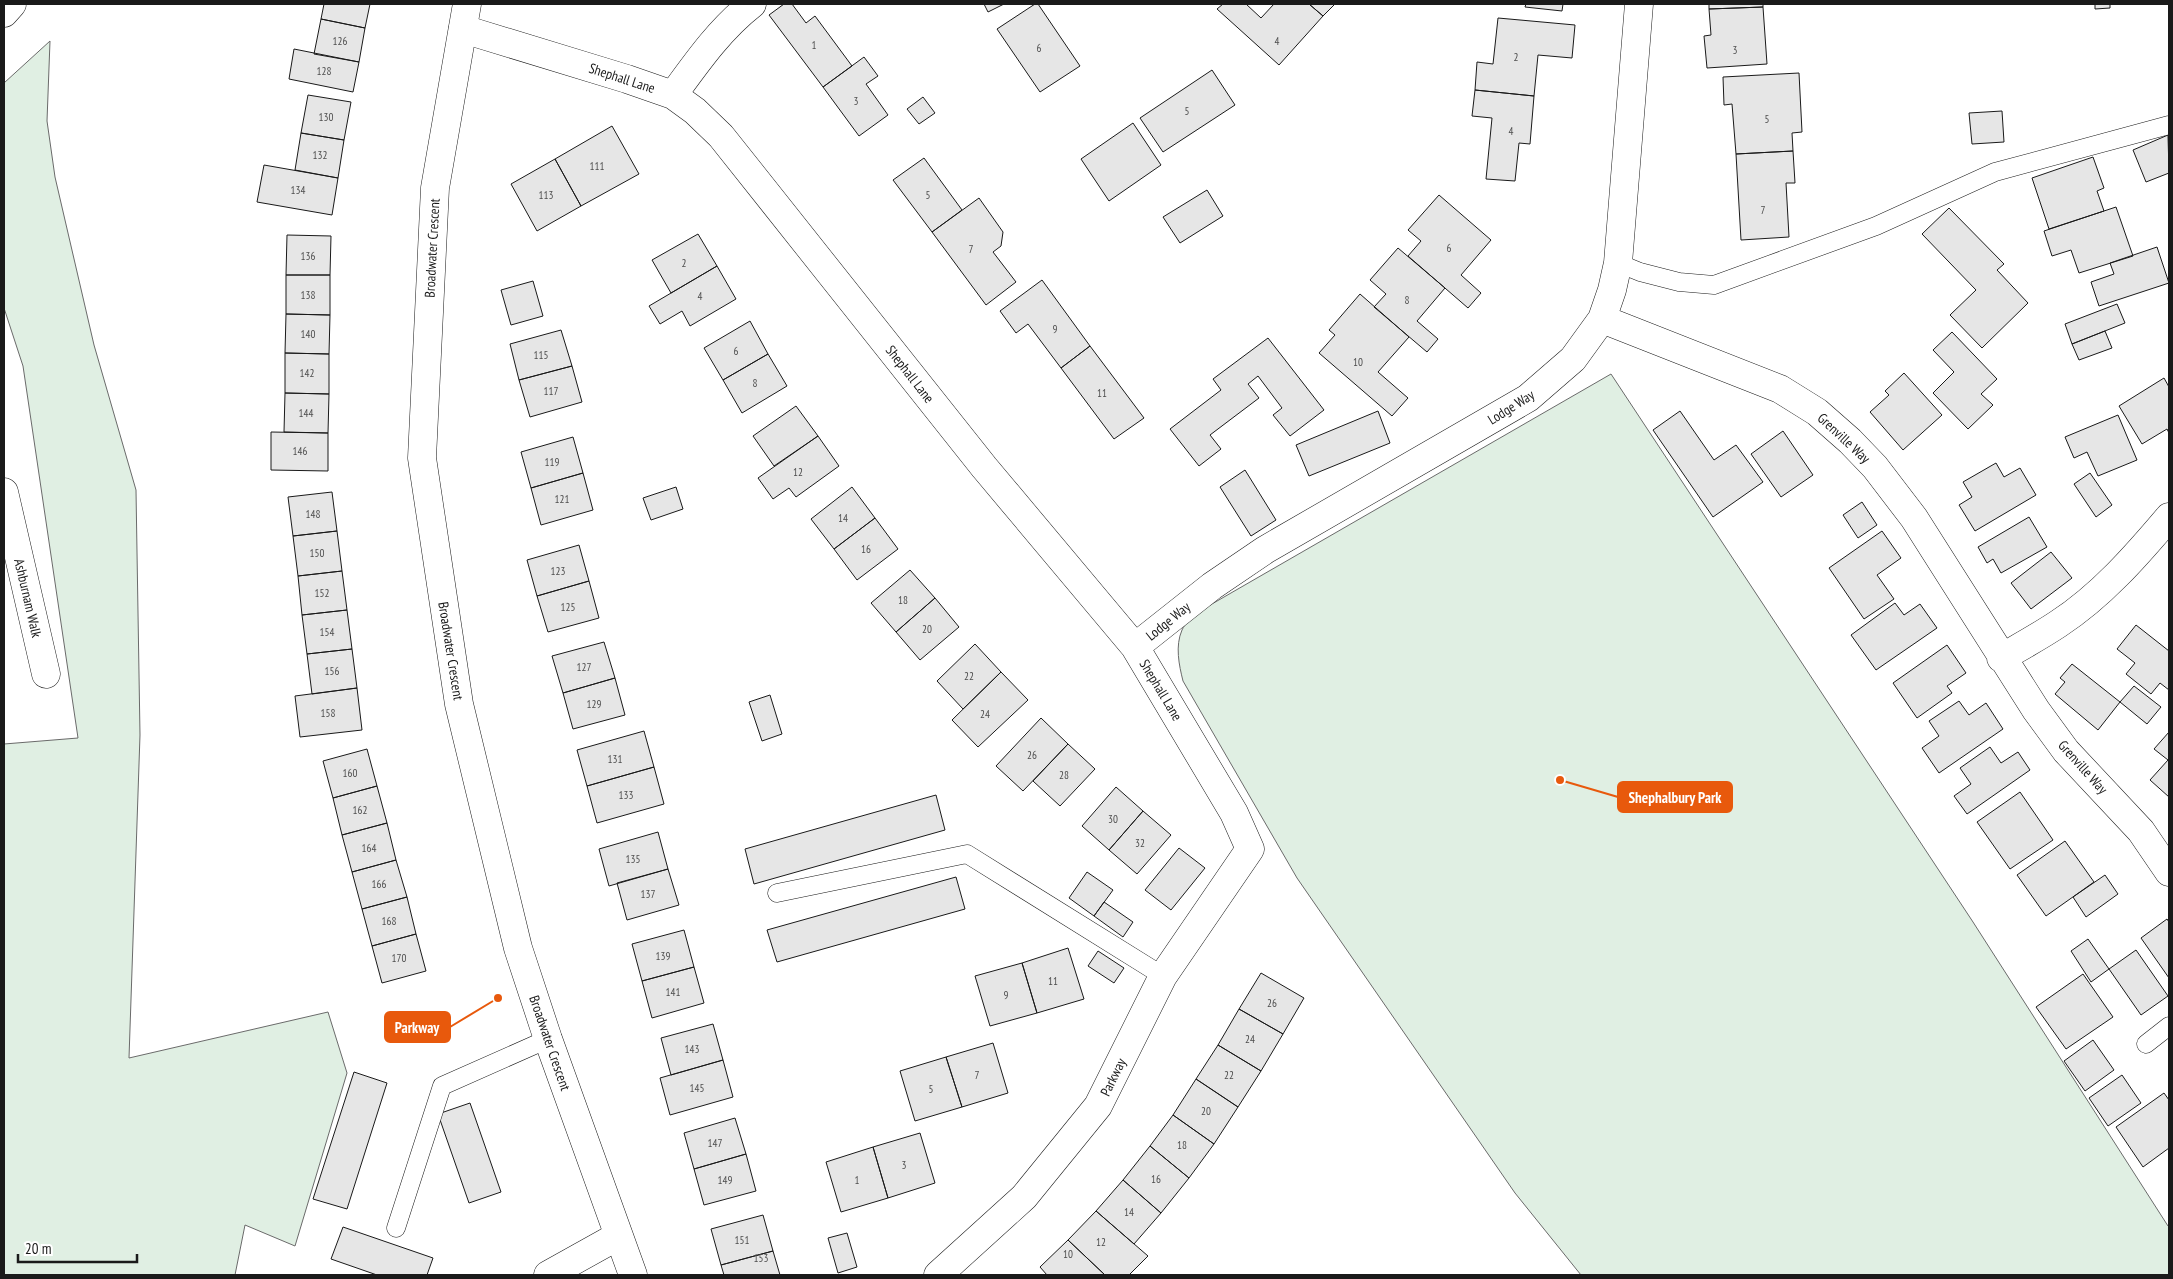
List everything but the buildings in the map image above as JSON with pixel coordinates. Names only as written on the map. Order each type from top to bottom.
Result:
[{"type":"street","points":[[4,13],[12,4]]},
{"type":"street","points":[[673,95],[706,50],[738,15],[752,4]]},
{"type":"street","name":"Lodge Way","points":[[1135,647],[1212,586],[1265,550],[1528,398],[1573,359],[1602,319],[1612,290],[1618,262],[1639,4]]},
{"type":"street","name":"Shephall Lane","points":[[465,16],[673,95],[695,111],[721,136],[984,467],[1135,647],[1234,813],[1250,849]]},
{"type":"street","name":"Broadwater Crescent","points":[[465,16],[435,188],[422,458],[459,704],[518,948],[548,1039],[618,1236],[634,1275]]},
{"type":"street","name":"Grenville Way","points":[[1602,319],[1780,389],[1817,412],[1876,467],[1914,518],[2001,658],[2036,710],[2066,751],[2141,831],[2169,872]]},
{"type":"street","name":"Ashburnam Walk","points":[[4,492],[46,674]]},
{"type":"street","points":[[2001,658],[2059,624],[2088,601],[2123,571],[2169,517]]},
{"type":"street","name":"Parkway","points":[[938,1275],[1024,1197],[1098,1106],[1163,976],[1250,849]]},
{"type":"street","points":[[548,1275],[618,1236]]},
{"type":"lane","points":[[1618,262],[1640,272],[1679,282],[1714,284],[1876,226],[1995,172],[2169,125]]},
{"type":"lane","points":[[777,893],[967,854],[1163,976]]},
{"type":"lane","points":[[2146,1044],[2169,1026]]},
{"type":"lane","points":[[396,1228],[442,1086],[548,1039]]},
{"type":"green space","points":[[50,41],[47,121],[55,177],[94,345],[136,490],[140,735],[129,1058],[328,1012],[347,1073],[295,1246],[245,1225],[235,1275],[4,1275],[4,744],[78,738],[23,366],[4,308],[4,83]]},
{"type":"green space","points":[[1611,374],[1973,922],[2169,1225],[2169,1275],[1581,1275],[1515,1193],[1297,878],[1183,681],[1178,649],[1183,627],[1198,612]]},
{"type":"place","name":"Shephalbury Park","points":[[1560,780]]},
{"type":"place","name":"Parkway","points":[[498,998]]}]
